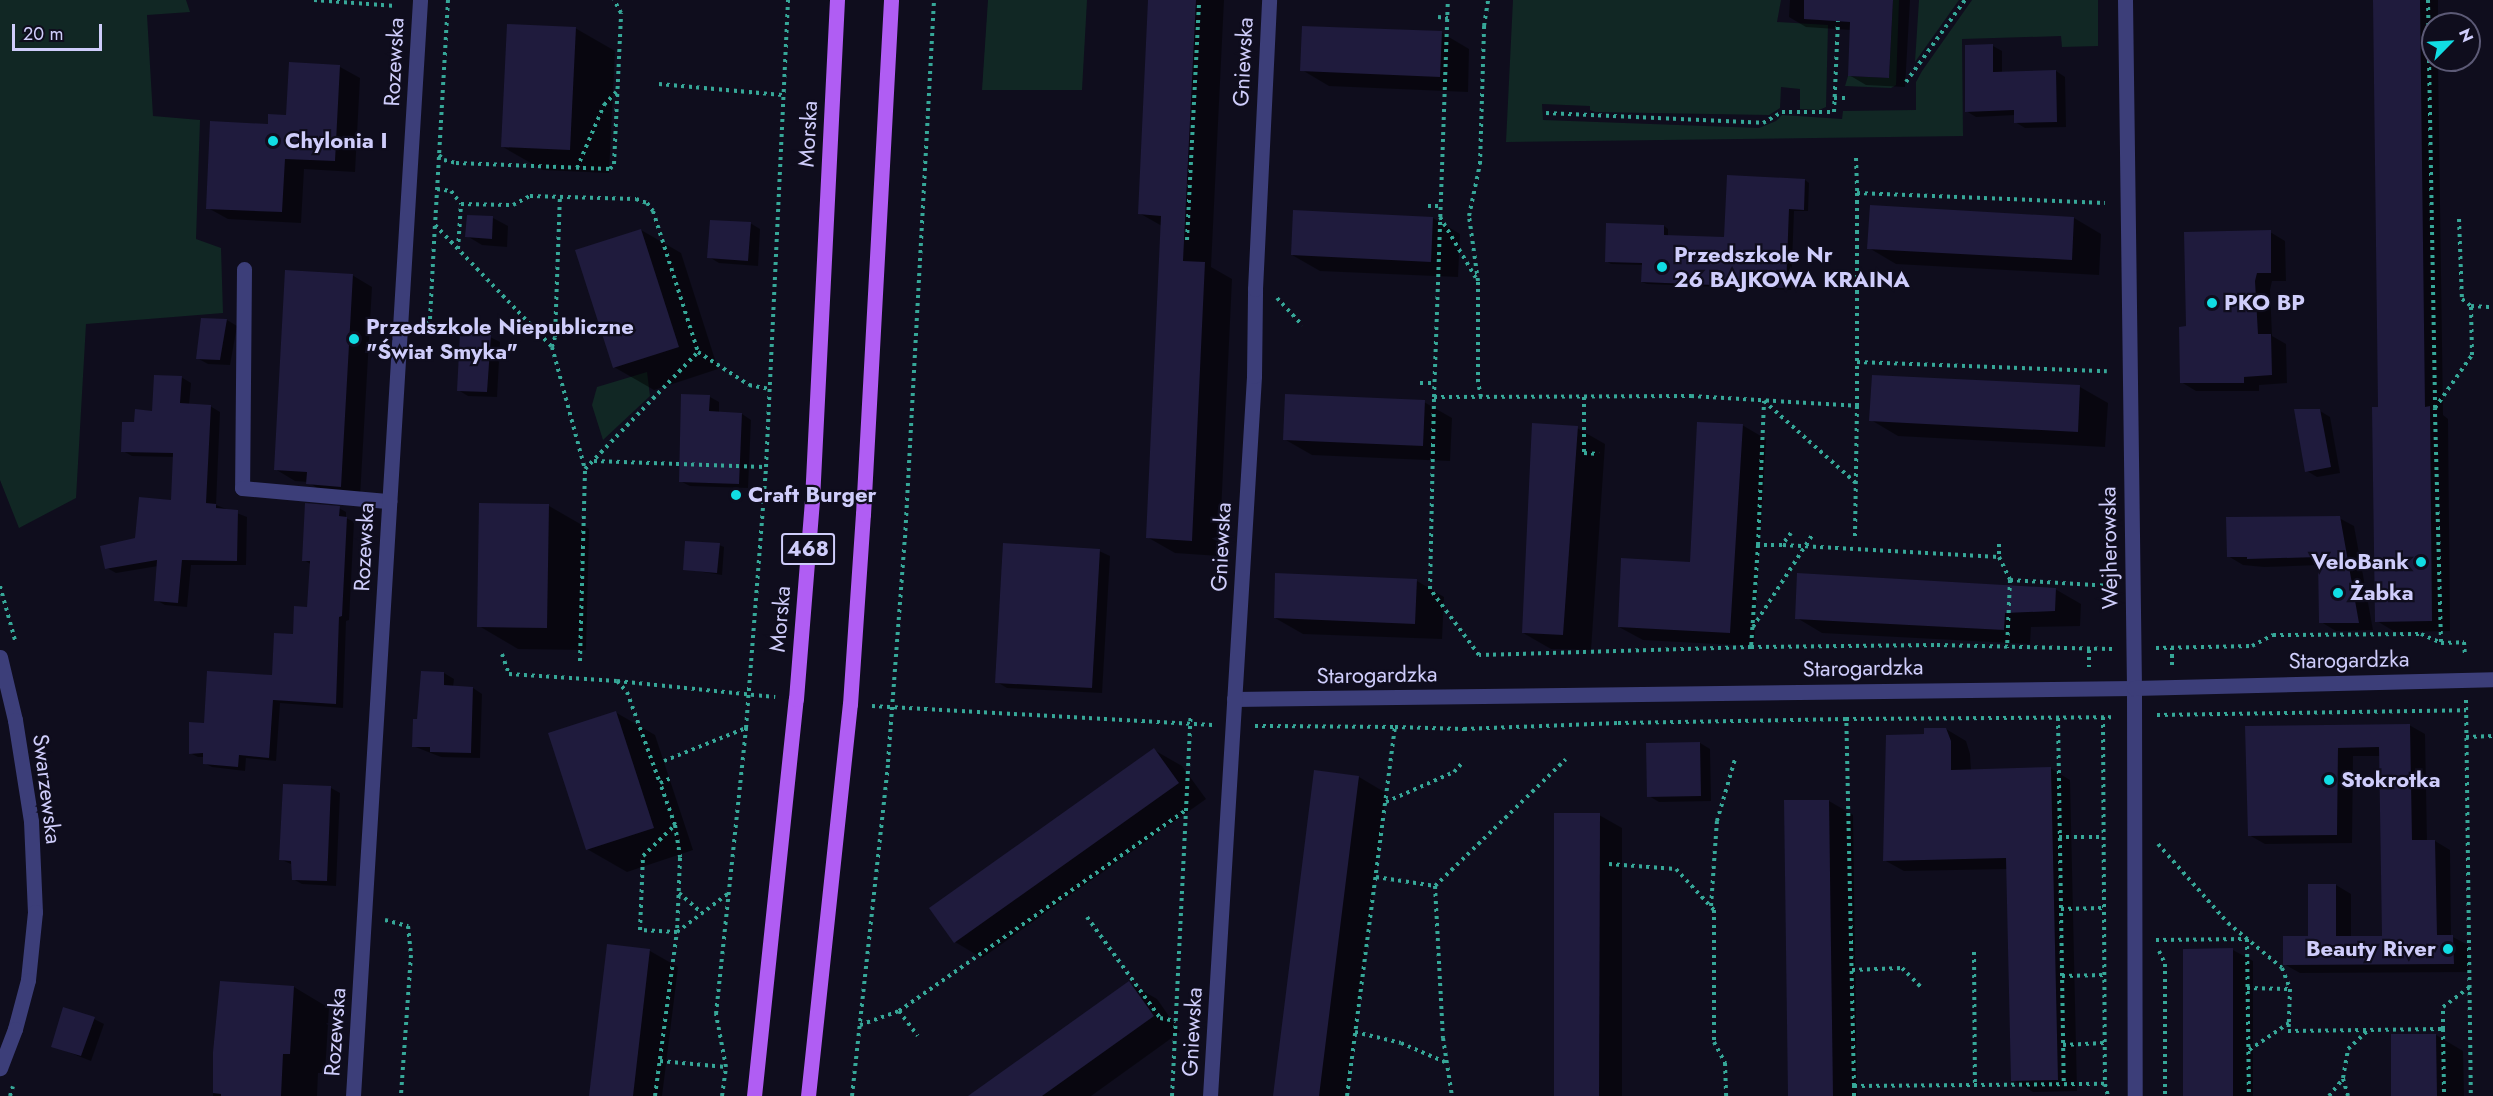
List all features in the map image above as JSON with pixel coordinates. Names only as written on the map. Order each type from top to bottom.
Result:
[{"type":"main road","name":"Morska","points":[[754,1096],[796,699],[812,500],[837,0]]},
{"type":"main road","name":"468","points":[[808,1096],[851,692],[870,400],[891,0]]},
{"type":"street","name":"Rozewska","points":[[353,1096],[420,0]]},
{"type":"street","name":"Gniewska","points":[[1210,1096],[1254,376],[1255,289],[1269,0]]},
{"type":"street","name":"Wejherowska","points":[[2125,0],[2134,688],[2135,1096]]},
{"type":"street","points":[[244,269],[242,488],[389,501]]},
{"type":"street","name":"Swarzewska","points":[[0,657],[15,720],[31,821],[35,912],[28,980],[15,1029],[0,1068]]},
{"type":"street","name":"Starogardzka","points":[[1234,699],[2134,688],[2493,679]]},
{"type":"path","points":[[314,0],[396,6]]},
{"type":"path","points":[[448,0],[435,225],[552,347],[585,469],[580,661]]},
{"type":"path","points":[[438,154],[444,160],[456,163],[610,169],[614,164],[621,13],[614,0]]},
{"type":"path","points":[[722,1096],[726,1067],[716,1014],[746,728],[766,467],[788,0]]},
{"type":"path","points":[[852,1096],[888,762],[905,538],[934,0]]},
{"type":"path","points":[[1187,240],[1200,0]]},
{"type":"path","points":[[1448,0],[1434,383],[1430,589],[1479,655],[1751,647],[1937,645],[2111,649]]},
{"type":"path","points":[[1481,397],[1478,382],[1478,281],[1469,216],[1480,164],[1484,26],[1488,0]]},
{"type":"path","points":[[1906,82],[1965,0]]},
{"type":"path","points":[[1438,17],[1448,18]]},
{"type":"path","points":[[1546,113],[1763,123],[1782,112],[1834,112],[1838,21]]},
{"type":"path","points":[[2429,72],[2441,643]]},
{"type":"path","points":[[659,84],[783,94]]},
{"type":"path","points":[[577,168],[604,105],[617,91]]},
{"type":"path","points":[[1834,98],[1845,98]]},
{"type":"path","points":[[1855,536],[1857,485],[1856,158]]},
{"type":"path","points":[[437,189],[451,191],[461,204],[458,249]]},
{"type":"path","points":[[1857,193],[2110,203]]},
{"type":"path","points":[[461,204],[513,205],[530,195],[636,199],[647,203],[653,211],[698,352],[750,385],[769,389]]},
{"type":"path","points":[[552,347],[555,337],[560,196]]},
{"type":"path","points":[[1428,206],[1441,206]]},
{"type":"path","points":[[1440,216],[1478,281]]},
{"type":"path","points":[[2459,219],[2462,299],[2471,306],[2493,307]]},
{"type":"path","points":[[1273,295],[1302,325]]},
{"type":"path","points":[[2435,408],[2472,355],[2471,306]]},
{"type":"path","points":[[585,469],[698,352]]},
{"type":"path","points":[[1857,362],[2111,371]]},
{"type":"path","points":[[1420,383],[1434,383]]},
{"type":"path","points":[[1434,397],[1691,396],[1857,406]]},
{"type":"path","points":[[1584,397],[1584,453],[1599,454]]},
{"type":"path","points":[[1764,401],[1857,485]]},
{"type":"path","points":[[1751,647],[1764,401]]},
{"type":"path","points":[[593,460],[766,467]]},
{"type":"path","points":[[1782,545],[1791,533]]},
{"type":"path","points":[[1752,628],[1813,534]]},
{"type":"path","points":[[1999,544],[1999,557],[2010,580],[2007,648]]},
{"type":"path","points":[[1758,545],[1999,557]]},
{"type":"path","points":[[2010,580],[2112,586]]},
{"type":"path","points":[[2155,648],[2252,646],[2273,635],[2421,634],[2441,643],[2464,642],[2470,1096]]},
{"type":"path","points":[[502,654],[509,674],[617,681],[748,694]]},
{"type":"path","points":[[617,681],[627,692],[675,825],[680,858],[677,932],[655,1096]]},
{"type":"path","points":[[891,708],[1191,724]]},
{"type":"path","points":[[2154,726],[2154,716],[2170,714],[2466,710]]},
{"type":"path","points":[[1172,1096],[1191,714]]},
{"type":"path","points":[[1232,726],[1464,729],[1846,718],[2103,717],[2104,1044],[2105,1084],[2108,1096]]},
{"type":"path","points":[[1846,718],[1854,1096]]},
{"type":"path","points":[[2058,718],[2064,1084]]},
{"type":"path","points":[[1347,1096],[1395,727]]},
{"type":"path","points":[[664,761],[746,728]]},
{"type":"path","points":[[2466,737],[2493,736]]},
{"type":"path","points":[[1452,1096],[1443,1038],[1435,886],[1566,759]]},
{"type":"path","points":[[1711,907],[1717,821],[1734,759]]},
{"type":"path","points":[[1386,802],[1454,772],[1464,761]]},
{"type":"path","points":[[660,783],[671,778]]},
{"type":"path","points":[[860,1025],[899,1011],[1187,808]]},
{"type":"path","points":[[675,825],[643,856],[640,930],[677,932],[730,891]]},
{"type":"path","points":[[2060,837],[2103,837]]},
{"type":"path","points":[[2154,850],[2154,840],[2228,923],[2268,959],[2282,968],[2290,988],[2289,1031],[2443,1029]]},
{"type":"path","points":[[1609,864],[1676,868],[1714,910],[1714,1042],[1725,1063],[1726,1096]]},
{"type":"path","points":[[1376,877],[1435,886]]},
{"type":"path","points":[[679,893],[702,913]]},
{"type":"path","points":[[2061,909],[2104,908]]},
{"type":"path","points":[[1087,917],[1160,1018],[1176,1021]]},
{"type":"path","points":[[381,919],[408,926],[411,955],[401,1096]]},
{"type":"path","points":[[2154,932],[2154,940],[2165,964],[2165,1096]]},
{"type":"path","points":[[2154,940],[2247,939]]},
{"type":"path","points":[[2247,939],[2249,1096]]},
{"type":"path","points":[[1974,952],[1975,1085]]},
{"type":"path","points":[[1852,970],[1902,968],[1922,988]]},
{"type":"path","points":[[2062,976],[2104,975]]},
{"type":"path","points":[[2444,1096],[2443,1007],[2469,987]]},
{"type":"path","points":[[2247,988],[2290,988]]},
{"type":"path","points":[[899,1011],[918,1036]]},
{"type":"path","points":[[2248,1050],[2289,1023]]},
{"type":"path","points":[[2348,1096],[2343,1078],[2348,1049],[2368,1030]]},
{"type":"path","points":[[1355,1032],[1401,1043],[1448,1063]]},
{"type":"path","points":[[2063,1045],[2104,1044]]},
{"type":"path","points":[[660,1060],[726,1067]]},
{"type":"path","points":[[2329,1096],[2343,1078]]},
{"type":"path","points":[[1854,1086],[2105,1084]]},
{"type":"green space","points":[[0,0],[186,0],[190,12],[147,15],[153,116],[200,120],[196,239],[221,248],[223,313],[86,324],[76,498],[19,528],[0,480]]},
{"type":"green space","points":[[988,0],[1087,0],[1082,90],[982,90]]},
{"type":"green space","points":[[1513,0],[1781,0],[1777,22],[1828,25],[1826,107],[1819,110],[1800,109],[1800,89],[1781,87],[1780,108],[1769,115],[1595,112],[1590,110],[1590,106],[1542,104],[1543,120],[1759,128],[1776,121],[1782,115],[1842,119],[1843,111],[1916,110],[1916,82],[1972,0],[2098,0],[2098,46],[2062,47],[2061,36],[1962,39],[1963,136],[1506,142]]},
{"type":"green space","points":[[1893,0],[1899,0],[1896,85],[1891,88],[1845,86],[1848,76],[1889,78]]},
{"type":"green space","points":[[1919,0],[1959,0],[1915,62]]},
{"type":"green space","points":[[647,372],[650,396],[603,440],[592,405],[597,387]]},
{"type":"building","points":[[1148,0],[1196,0],[1183,261],[1205,262],[1192,541],[1146,538],[1161,216],[1138,214]]},
{"type":"building","points":[[1804,0],[1893,0],[1889,78],[1848,76],[1850,22],[1804,19]]},
{"type":"building","points":[[2373,0],[2420,0],[2425,407],[2430,406],[2432,621],[2375,622],[2372,407],[2378,407]]},
{"type":"building","points":[[507,24],[576,27],[570,150],[501,147]]},
{"type":"building","points":[[1302,26],[1442,31],[1440,77],[1300,71]]},
{"type":"building","points":[[1993,44],[1993,72],[2056,70],[2057,122],[2014,123],[2014,110],[1965,112],[1965,45]]},
{"type":"building","name":"Chylonia I","points":[[289,62],[340,65],[335,161],[285,159],[282,212],[206,209],[210,121],[268,124],[268,114],[286,115]]},
{"type":"building","points":[[1727,175],[1805,179],[1804,210],[1789,209],[1786,288],[1641,282],[1642,263],[1605,262],[1606,223],[1664,225],[1664,235],[1724,237]]},
{"type":"building","points":[[1870,205],[2074,217],[2072,260],[1867,249]]},
{"type":"building","points":[[1293,210],[1433,217],[1431,262],[1291,255]]},
{"type":"building","points":[[467,215],[493,216],[492,239],[465,237]]},
{"type":"building","points":[[710,220],[751,222],[748,261],[707,258]]},
{"type":"building","points":[[641,229],[679,347],[613,368],[575,250]]},
{"type":"building","name":"PKO BP","points":[[2271,230],[2271,273],[2257,273],[2255,281],[2258,334],[2271,334],[2272,375],[2244,377],[2244,383],[2180,383],[2179,327],[2186,326],[2184,232]]},
{"type":"building","points":[[285,270],[353,274],[341,487],[306,484],[307,472],[274,470]]},
{"type":"building","points":[[201,318],[227,319],[220,360],[196,359]]},
{"type":"building","points":[[460,333],[491,335],[487,392],[457,391]]},
{"type":"building","points":[[154,375],[182,376],[180,403],[211,405],[206,503],[216,504],[216,508],[238,510],[237,561],[182,560],[178,603],[154,601],[157,560],[105,569],[100,546],[135,538],[139,497],[171,500],[173,453],[121,452],[122,422],[134,422],[135,409],[152,411]]},
{"type":"building","points":[[1872,375],[2080,385],[2078,432],[1869,421]]},
{"type":"building","points":[[681,394],[710,395],[709,411],[742,413],[739,484],[679,482]]},
{"type":"building","points":[[1285,394],[1425,400],[1423,446],[1283,440]]},
{"type":"building","points":[[2294,409],[2320,409],[2331,467],[2305,472]]},
{"type":"building","points":[[1697,422],[1743,424],[1730,633],[1618,627],[1621,558],[1690,562]]},
{"type":"building","points":[[1532,423],[1578,426],[1563,635],[1522,633]]},
{"type":"building","points":[[305,503],[340,506],[339,516],[347,517],[342,616],[339,617],[336,704],[273,700],[269,758],[239,755],[238,767],[203,764],[203,753],[189,754],[189,722],[204,723],[207,671],[272,675],[274,633],[293,634],[294,606],[307,607],[310,561],[302,561]]},
{"type":"building","points":[[479,503],[549,504],[547,628],[477,627]]},
{"type":"building","points":[[2340,516],[2359,623],[2319,623],[2318,557],[2247,559],[2247,557],[2227,557],[2226,517]]},
{"type":"building","points":[[685,541],[720,543],[717,573],[683,570]]},
{"type":"building","points":[[1003,543],[1100,549],[1092,688],[995,683]]},
{"type":"building","points":[[1275,573],[1417,579],[1415,624],[1274,618]]},
{"type":"building","points":[[1797,573],[2056,588],[2055,611],[2005,613],[2004,630],[1795,619]]},
{"type":"building","points":[[421,671],[444,672],[444,685],[473,687],[471,753],[430,752],[430,747],[412,747],[413,719],[417,719]]},
{"type":"building","points":[[616,711],[654,828],[586,850],[548,733]]},
{"type":"building","points":[[2410,724],[2412,840],[2435,840],[2437,935],[2453,935],[2454,964],[2283,965],[2283,936],[2308,936],[2308,884],[2336,884],[2336,936],[2382,936],[2379,747],[2338,748],[2337,835],[2248,836],[2245,726]]},
{"type":"building","points":[[1924,728],[1946,728],[1951,741],[1951,770],[2051,767],[2058,1080],[2011,1081],[2006,858],[1883,861],[1886,735],[1924,734]]},
{"type":"building","points":[[1700,742],[1701,796],[1647,797],[1646,743]]},
{"type":"building","points":[[1154,748],[1179,783],[954,943],[929,908]]},
{"type":"building","points":[[1314,770],[1359,776],[1319,1096],[1273,1096]]},
{"type":"building","points":[[283,784],[331,786],[327,881],[292,880],[291,861],[279,860]]},
{"type":"building","points":[[1784,800],[1829,800],[1833,1096],[1788,1096]]},
{"type":"building","points":[[1554,813],[1600,813],[1599,1096],[1554,1096]]},
{"type":"building","points":[[607,944],[650,949],[633,1096],[589,1096]]},
{"type":"building","points":[[2233,948],[2233,1096],[2183,1096],[2183,949]]},
{"type":"building","points":[[220,981],[294,986],[290,1054],[283,1054],[281,1096],[221,1096],[221,1094],[213,1093],[213,1052]]},
{"type":"building","points":[[1129,981],[1154,1016],[1042,1096],[968,1096]]},
{"type":"building","points":[[63,1007],[95,1017],[81,1056],[51,1047]]},
{"type":"building","points":[[2391,1034],[2436,1034],[2437,1096],[2391,1096]]},
{"type":"place","name":"Chylonia I","points":[[273,141]]},
{"type":"place","name":"Przedszkole Nr 26 BAJKOWA KRAINA","points":[[1662,267]]},
{"type":"place","name":"PKO BP","points":[[2212,303]]},
{"type":"place","name":"Przedszkole Niepubliczne \"Świat Smyka\"","points":[[354,339]]},
{"type":"place","name":"Craft Burger","points":[[736,495]]},
{"type":"place","name":"VeloBank","points":[[2421,562]]},
{"type":"place","name":"Żabka","points":[[2338,593]]},
{"type":"place","name":"Stokrotka","points":[[2329,780]]},
{"type":"place","name":"Beauty River","points":[[2448,949]]}]
